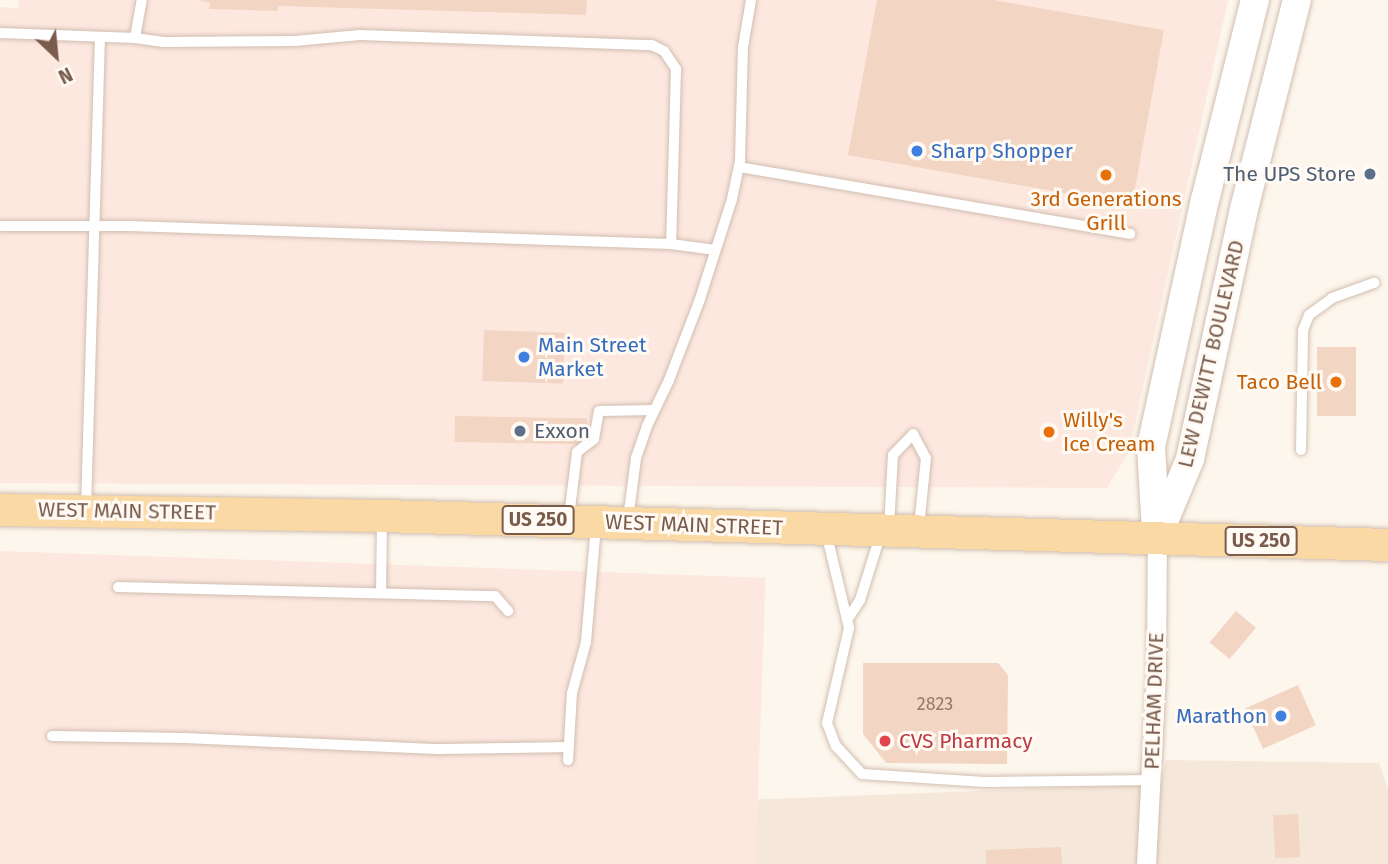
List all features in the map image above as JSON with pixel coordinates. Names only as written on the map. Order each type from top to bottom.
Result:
[{"type":"main road","name":"LEW DEWITT BOULEVARD","points":[[1157,538],[1151,447],[1205,200],[1255,0]]},
{"type":"main road","name":"LEW DEWITT BOULEVARD","points":[[1157,538],[1190,459],[1244,209],[1297,0]]},
{"type":"main road","name":"WEST MAIN STREET","points":[[0,510],[382,516],[1388,545]]},
{"type":"street","name":"PELHAM DRIVE","points":[[1146,864],[1152,780],[1157,538]]},
{"type":"lane","points":[[135,38],[142,0]]},
{"type":"lane","points":[[597,522],[636,458],[694,315],[732,199],[738,167],[743,47],[751,0]]},
{"type":"lane","points":[[0,33],[100,39],[135,38],[164,42],[295,41],[360,35],[639,44],[664,51],[676,69],[671,244]]},
{"type":"lane","points":[[86,510],[100,39]]},
{"type":"lane","points":[[738,167],[1130,234]]},
{"type":"lane","points":[[0,226],[94,226],[671,244],[716,250]]},
{"type":"lane","points":[[1301,450],[1303,330],[1309,315],[1332,298],[1374,283]]},
{"type":"lane","points":[[568,761],[572,693],[586,642],[597,522],[577,452],[594,439],[599,411],[654,410]]},
{"type":"lane","points":[[849,617],[896,530],[926,458],[913,434],[892,455],[896,530]]},
{"type":"lane","points":[[382,516],[382,593]]},
{"type":"lane","points":[[825,528],[849,617],[845,652],[827,723],[836,746],[862,774],[1040,782],[1152,780]]},
{"type":"lane","points":[[118,587],[495,596],[508,611]]},
{"type":"lane","points":[[52,736],[184,738],[441,749],[569,747]]},
{"type":"shaded area","points":[[19,0],[1228,0],[1129,451],[1107,488],[0,483],[0,7],[18,8]]},
{"type":"shaded area","points":[[0,551],[766,578],[756,864],[0,864]]},
{"type":"shaded area","points":[[1166,760],[1379,763],[1388,789],[1388,864],[733,864],[741,800],[1161,784]]},
{"type":"building","points":[[198,0],[587,0],[586,15],[278,6],[278,11],[209,9],[210,3]]},
{"type":"building","points":[[877,0],[994,0],[1164,30],[1132,205],[848,155]]},
{"type":"building","name":"Main Street Market","points":[[484,330],[565,333],[563,384],[482,381]]},
{"type":"building","name":"Taco Bell","points":[[1317,347],[1356,347],[1356,416],[1317,416]]},
{"type":"building","name":"Exxon","points":[[455,416],[587,418],[587,444],[455,442]]},
{"type":"building","name":"Marathon","points":[[1236,611],[1256,628],[1230,659],[1210,642]]},
{"type":"building","name":"CVS Pharmacy","points":[[863,663],[998,663],[1008,675],[1007,764],[886,763],[863,734]]},
{"type":"building","name":"Marathon","points":[[1298,685],[1316,725],[1263,749],[1245,709]]},
{"type":"building","points":[[1298,814],[1300,857],[1275,858],[1273,815]]},
{"type":"building","points":[[1061,847],[1062,864],[986,864],[986,850]]},
{"type":"place","name":"Sharp Shopper","points":[[917,151]]},
{"type":"place","name":"The UPS Store","points":[[1370,174]]},
{"type":"place","name":"3rd Generations Grill","points":[[1106,175]]},
{"type":"place","name":"Main Street Market","points":[[524,357]]},
{"type":"place","name":"Taco Bell","points":[[1336,382]]},
{"type":"place","name":"Exxon","points":[[520,431]]},
{"type":"place","name":"Willy's Ice Cream","points":[[1049,432]]},
{"type":"place","name":"Marathon","points":[[1281,716]]},
{"type":"place","name":"CVS Pharmacy","points":[[885,741]]}]
